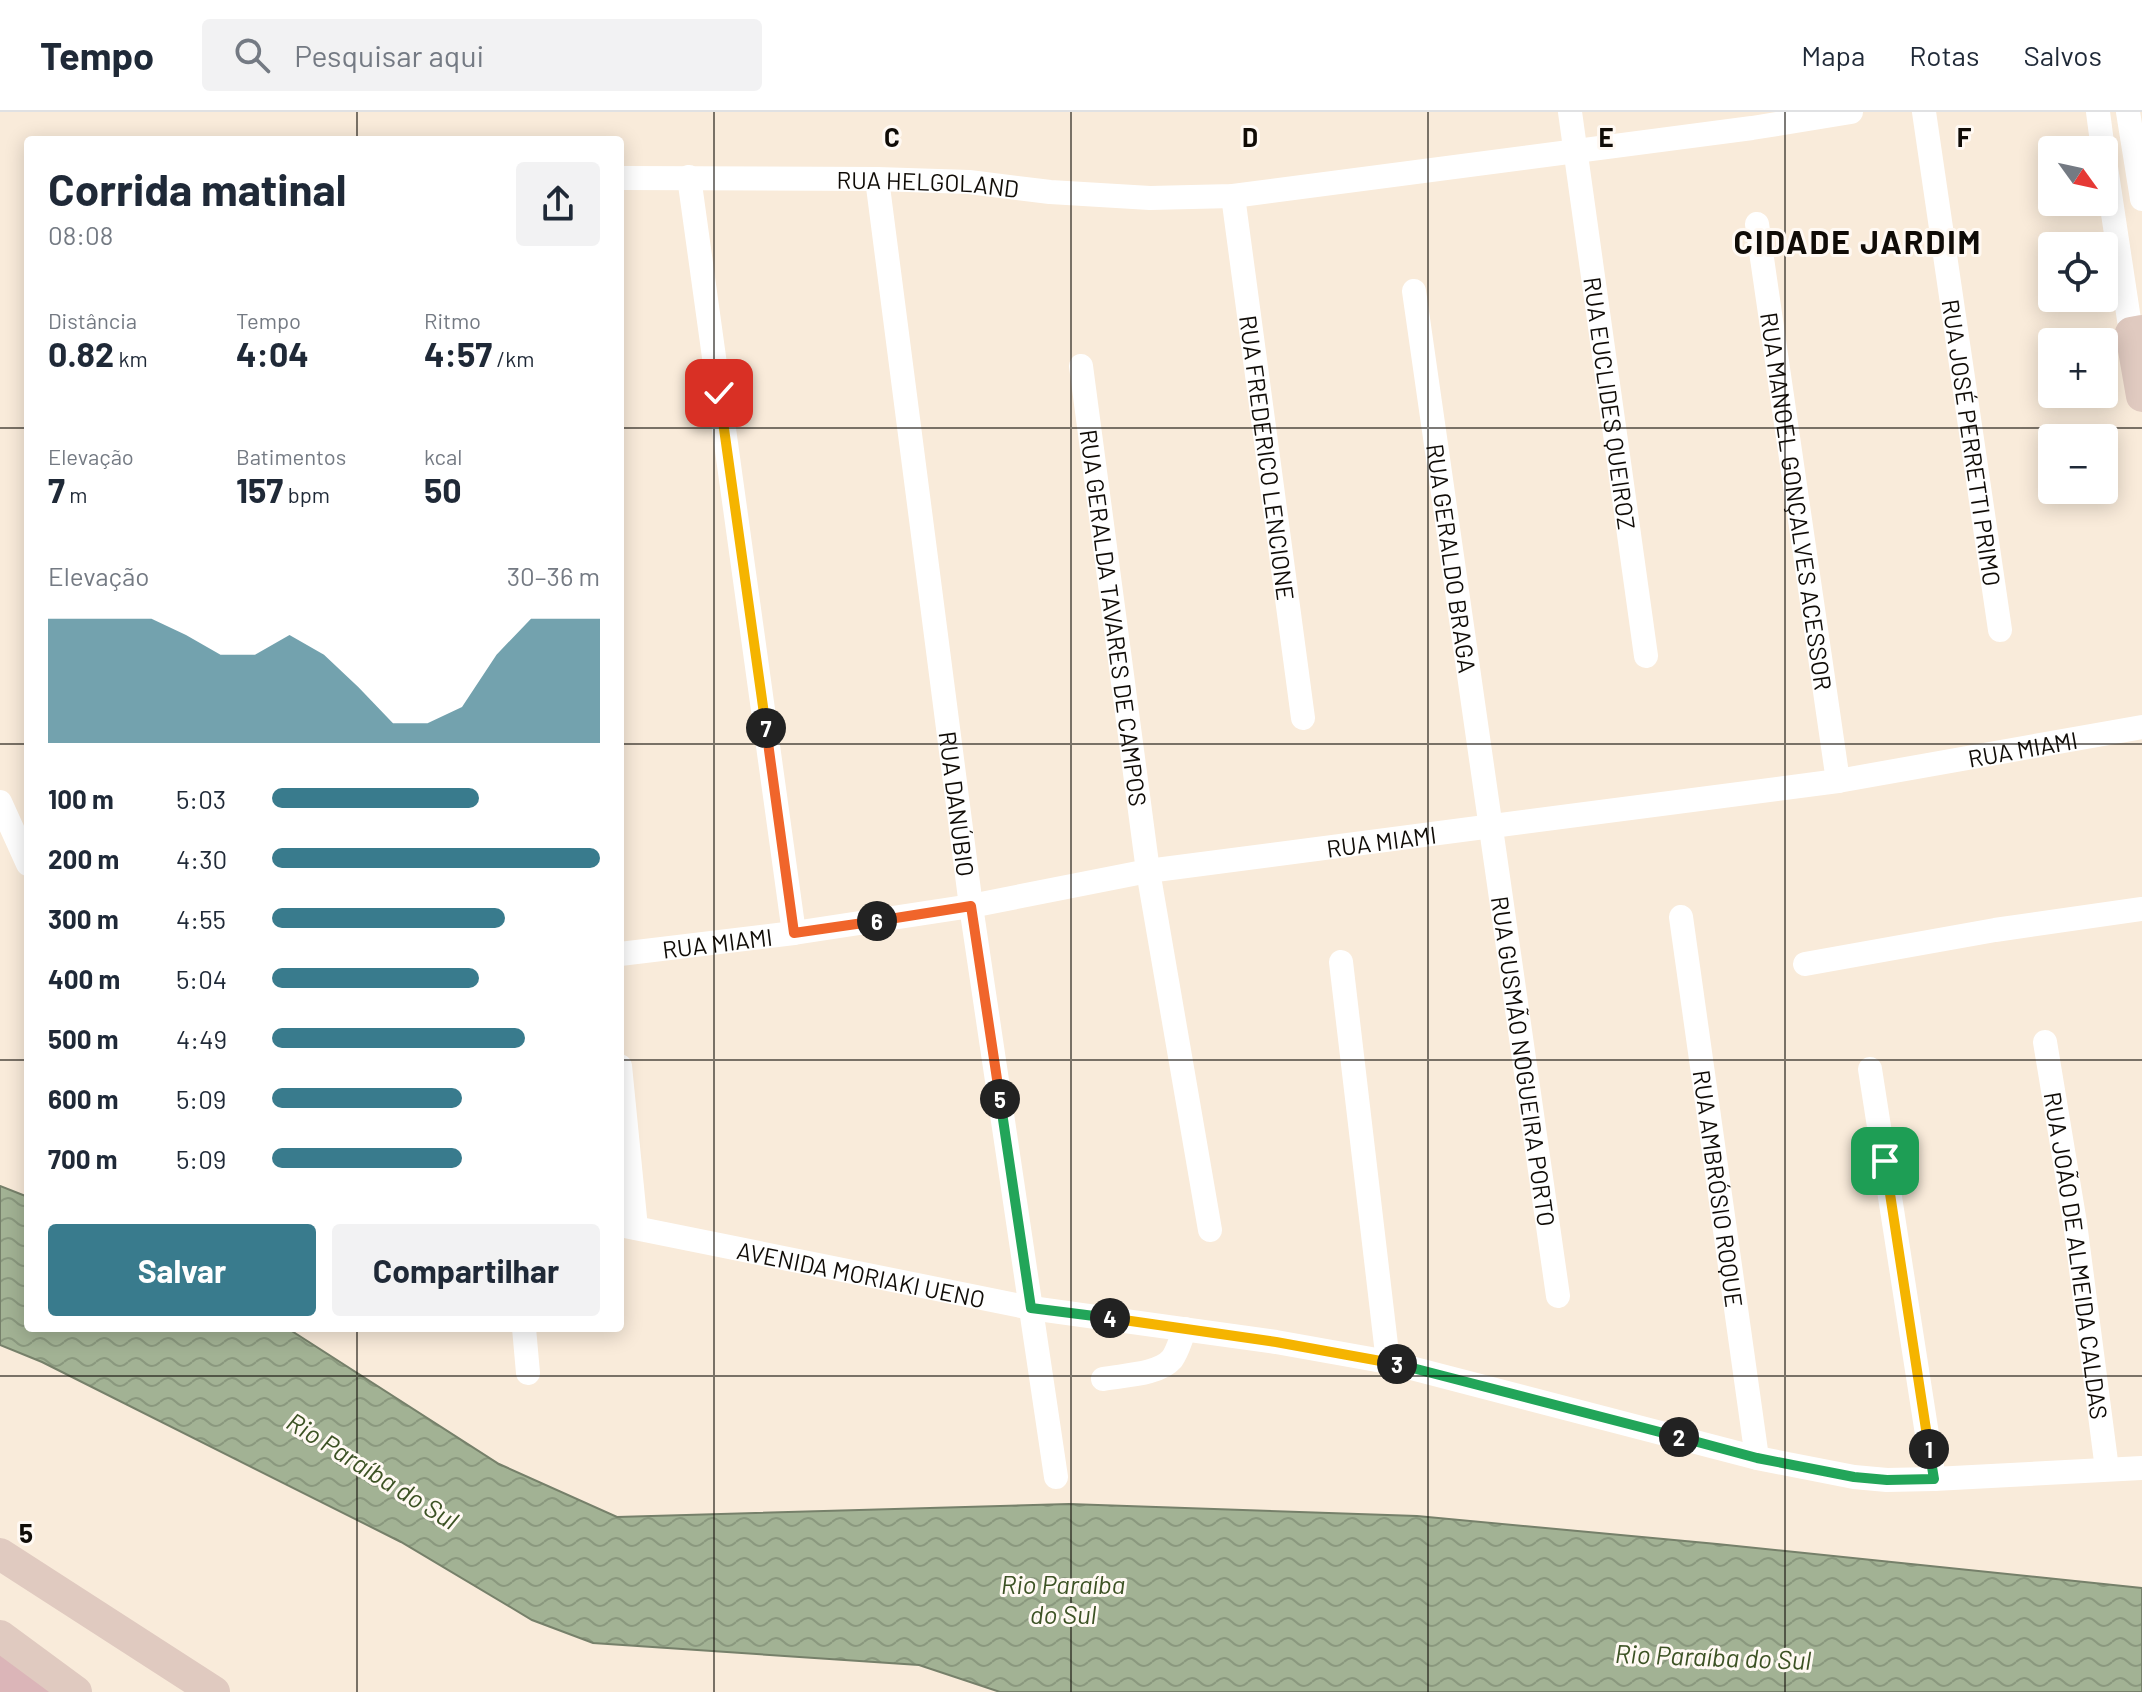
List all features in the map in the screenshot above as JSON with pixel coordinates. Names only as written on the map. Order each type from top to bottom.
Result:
[{"type":"main road","points":[[2138,344],[2142,396]]},
{"type":"main road","points":[[0,1554],[214,1692]]},
{"type":"main road","points":[[0,1636],[76,1692]]},
{"type":"street","name":"RUA EUCLIDES QUEIROZ","points":[[1570,112],[1646,656]]},
{"type":"street","points":[[1575,152],[1751,120],[1851,112]]},
{"type":"street","name":"RUA JOSÉ PERRETTI PRIMO","points":[[1924,112],[2000,630]]},
{"type":"street","points":[[2098,112],[2102,136]]},
{"type":"street","points":[[2128,112],[2142,199]]},
{"type":"street","name":"RUA HELGOLAND","points":[[624,178],[877,179],[969,182],[1050,192],[1150,198],[1233,196],[1575,152]]},
{"type":"street","points":[[689,177],[794,933]]},
{"type":"street","name":"RUA DANÚBIO","points":[[877,179],[971,906],[1056,1477]]},
{"type":"street","name":"RUA FREDERICO LENCIONE","points":[[1233,196],[1303,718]]},
{"type":"street","points":[[2115,216],[2138,344]]},
{"type":"street","name":"RUA MANOEL GONÇALVES ACESSOR","points":[[1757,224],[1838,781]]},
{"type":"street","name":"RUA GERALDO BRAGA","points":[[1414,291],[1491,824]]},
{"type":"street","name":"RUA GERALDA TAVARES DE CAMPOS","points":[[1081,366],[1148,871],[1210,1230]]},
{"type":"street","name":"RUA MIAMI","points":[[624,954],[794,933],[971,906],[1148,871],[1838,781],[2142,727]]},
{"type":"street","points":[[0,802],[24,855]]},
{"type":"street","name":"RUA GUSMÃO NOGUEIRA PORTO","points":[[1491,824],[1558,1296]]},
{"type":"street","points":[[1805,964],[1995,930],[2142,909]]},
{"type":"street","name":"RUA AMBRÓSIO ROQUE","points":[[1681,917],[1757,1458]]},
{"type":"street","points":[[1341,962],[1388,1362]]},
{"type":"street","name":"RUA JOÃO DE ALMEIDA CALDAS","points":[[2045,1042],[2075,1223],[2107,1469]]},
{"type":"street","points":[[1870,1069],[1934,1479]]},
{"type":"street","points":[[624,1146],[628,1226]]},
{"type":"street","name":"AVENIDA MORIAKI UENO","points":[[628,1226],[1031,1308],[1388,1362],[1757,1458],[1854,1477],[1934,1479],[2142,1468]]},
{"type":"street","points":[[1103,1379],[1159,1368],[1169,1362],[1185,1329]]},
{"type":"street","points":[[524,1332],[528,1373]]},
{"type":"shaded area","points":[[0,1651],[61,1692],[0,1692]]},
{"type":"water","name":"Rio Paraíba do Sul","points":[[0,1186],[24,1195],[24,1332],[293,1332],[499,1464],[617,1517],[1069,1504],[1417,1516],[2142,1588],[2142,1692],[1000,1692],[919,1665],[593,1643],[532,1620],[401,1542],[42,1362],[0,1345]]},
{"type":"district","name":"CIDADE JARDIM","points":[[1858,241]]},
{"type":"route","points":[[719,393],[794,933],[971,906],[1031,1308],[1276,1342],[1388,1362],[1757,1458],[1819,1471],[1887,1480],[1934,1479],[1885,1161]]}]
